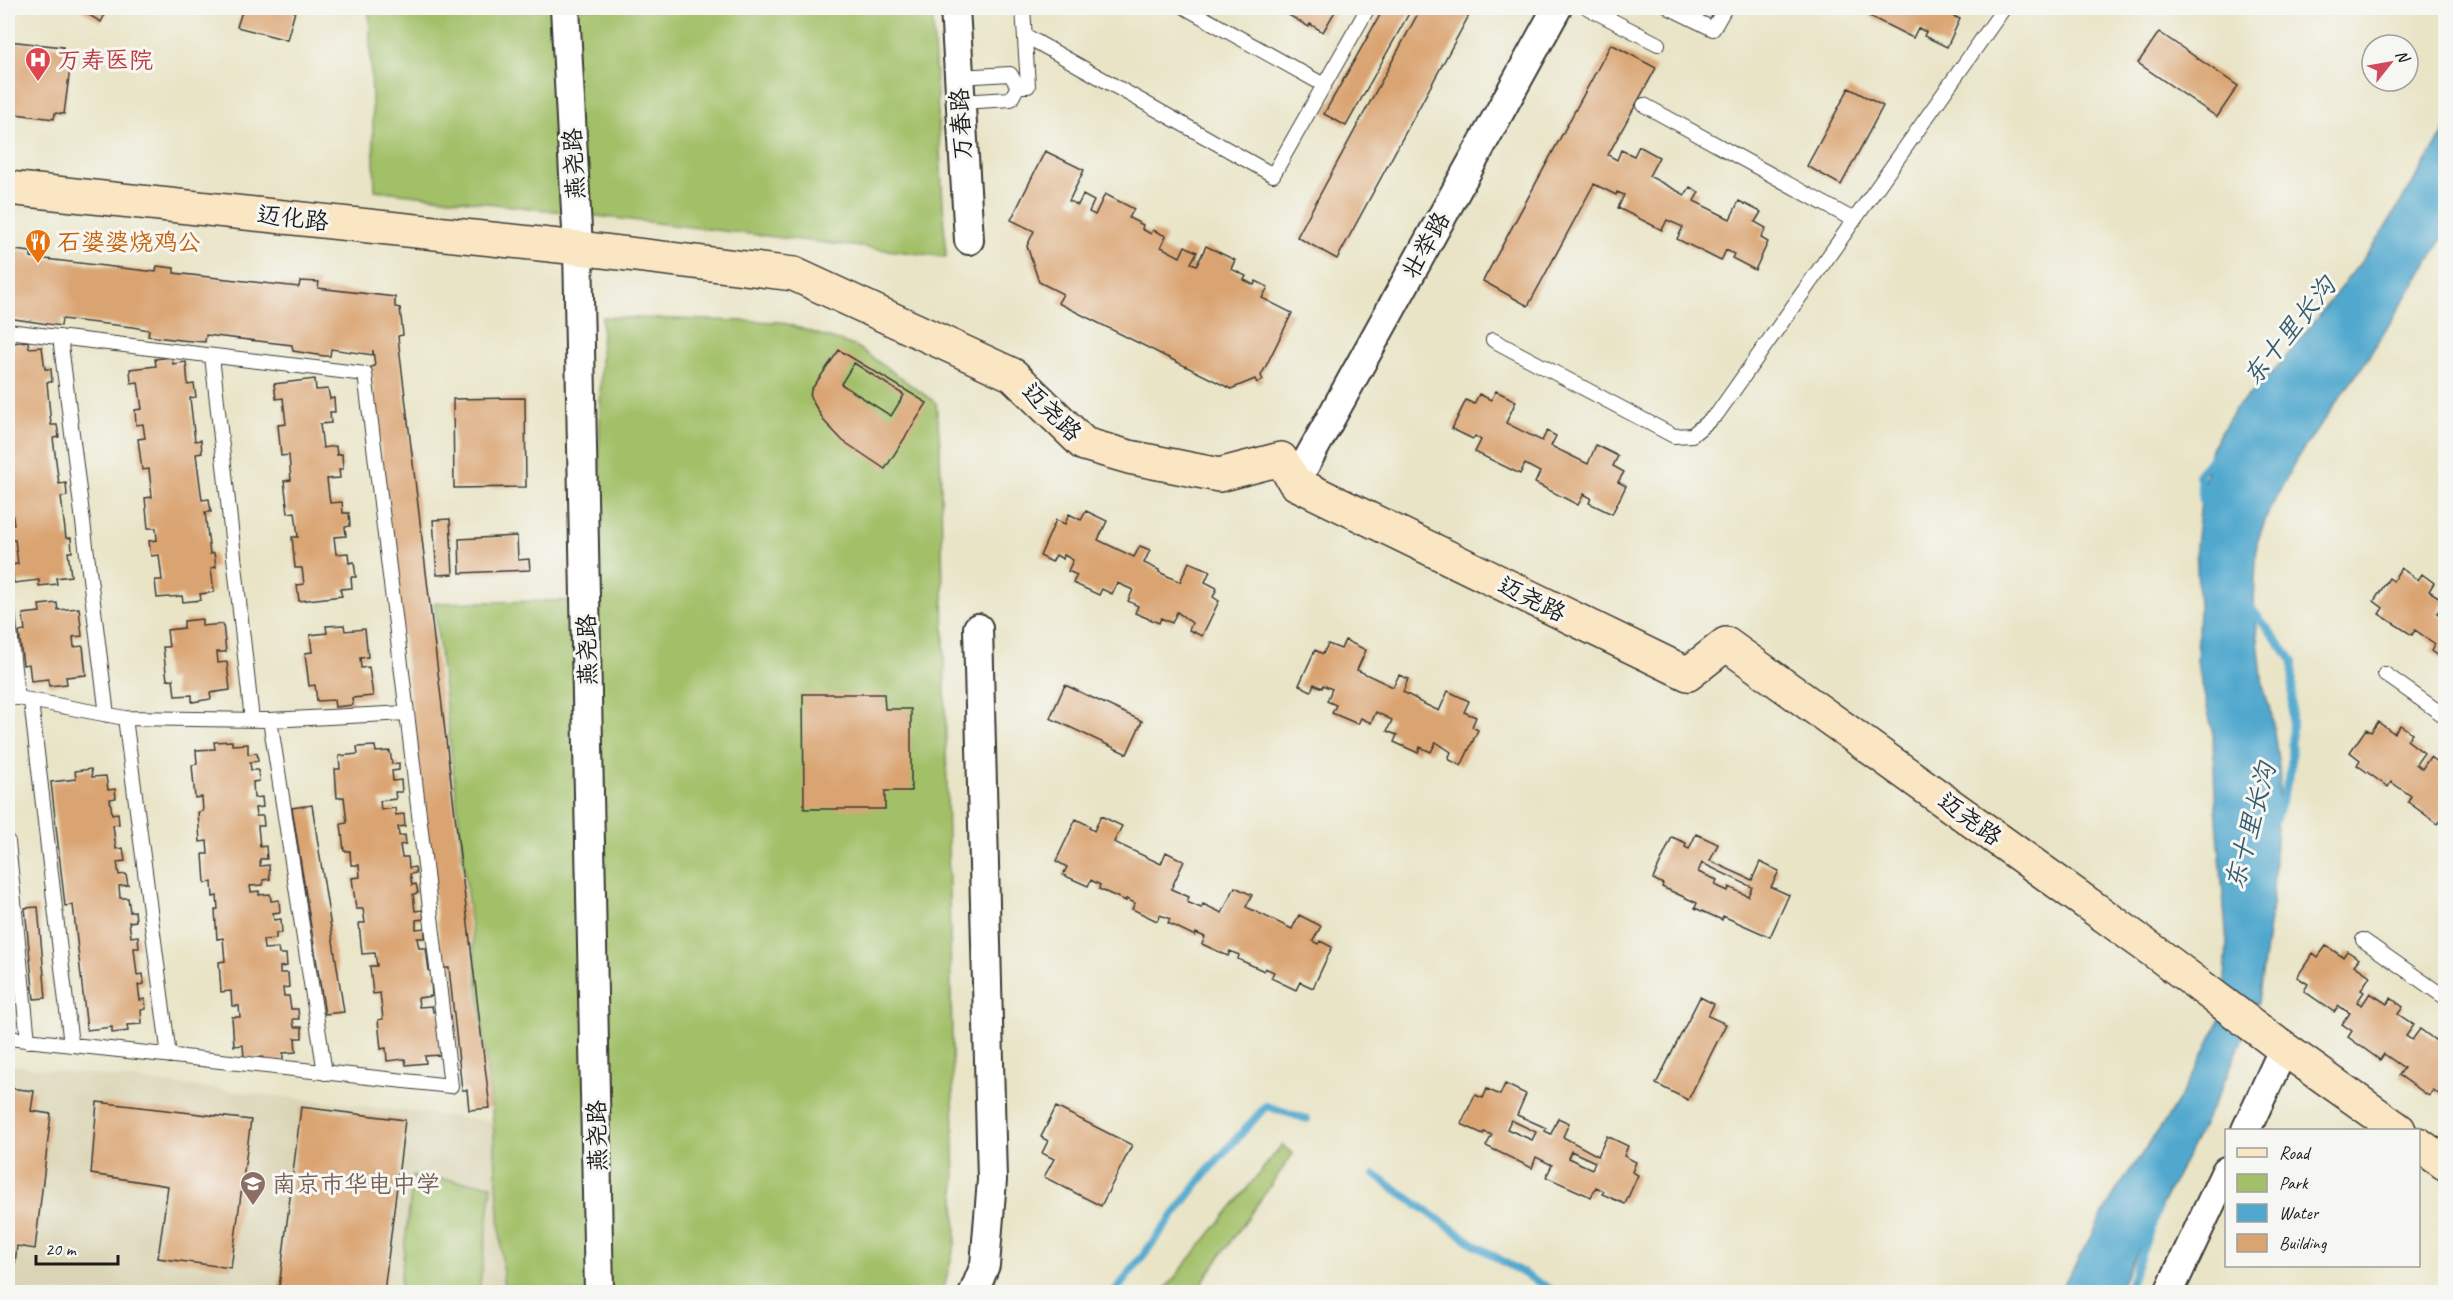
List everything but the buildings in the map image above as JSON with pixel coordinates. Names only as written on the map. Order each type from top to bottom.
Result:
[{"type":"street","name":"燕尧路","points":[[565,8],[579,248],[599,1293]]},
{"type":"street","name":"万春路","points":[[955,8],[969,240]]},
{"type":"street","name":"壮举路","points":[[1295,483],[1557,8]]},
{"type":"street","name":"迈化路","points":[[8,188],[579,248]]},
{"type":"street","name":"迈尧路","points":[[579,248],[794,274],[1013,375],[1084,444],[1129,457],[1218,475],[1281,459],[1295,483],[1688,674],[1726,644],[2159,954],[2280,1046],[2396,1129]]},
{"type":"street","points":[[974,1293],[985,1265],[992,1180],[978,628]]},
{"type":"street","points":[[2247,1129],[2280,1046]]},
{"type":"street","points":[[2420,1145],[2445,1164]]},
{"type":"street","points":[[2169,1293],[2225,1173]]},
{"type":"lane","points":[[1018,86],[1028,86],[1023,8]]},
{"type":"lane","points":[[1186,8],[1324,85]]},
{"type":"lane","points":[[1026,36],[1273,175],[1368,8]]},
{"type":"lane","points":[[1587,8],[1659,44]]},
{"type":"lane","points":[[1670,8],[1713,29],[1725,8]]},
{"type":"lane","points":[[1493,340],[1674,436],[1692,435],[1717,414],[1852,219],[2004,8]]},
{"type":"lane","points":[[959,89],[1010,74],[1018,86]]},
{"type":"lane","points":[[959,89],[1011,99],[1018,86]]},
{"type":"lane","points":[[1644,105],[1852,219]]},
{"type":"lane","points":[[8,331],[365,374],[451,1086],[8,1038]]},
{"type":"lane","points":[[60,337],[107,715]]},
{"type":"lane","points":[[212,356],[252,720]]},
{"type":"lane","points":[[8,611],[18,698],[71,1045]]},
{"type":"lane","points":[[2385,674],[2445,717]]},
{"type":"lane","points":[[18,698],[125,718],[270,720],[407,713]]},
{"type":"lane","points":[[125,718],[169,1056]]},
{"type":"lane","points":[[270,720],[325,1072]]},
{"type":"lane","points":[[8,842],[28,1041]]},
{"type":"lane","points":[[2363,940],[2445,998]]},
{"type":"shaded area","name":"南京市华电中学","points":[[8,1065],[493,1121],[504,1292],[8,1292]]},
{"type":"green space","points":[[369,8],[932,8],[946,257],[375,190]]},
{"type":"green space","points":[[602,317],[781,322],[857,347],[936,403],[940,443],[956,1240],[943,1292],[504,1292],[493,1121],[434,603],[596,600]]},
{"type":"green space","points":[[1282,1145],[1293,1154],[1195,1292],[1163,1292]]},
{"type":"green space","points":[[413,1176],[492,1185],[479,1292],[399,1292]]},
{"type":"water","points":[[2445,131],[2445,235],[2364,364],[2297,458],[2267,515],[2257,543],[2254,601],[2263,686],[2272,716],[2280,775],[2272,905],[2258,1002],[2222,1087],[2117,1292],[2060,1292],[2117,1189],[2168,1117],[2195,1071],[2223,1013],[2227,944],[2215,794],[2213,734],[2197,661],[2199,607],[2196,546],[2202,493],[2211,448],[2236,408],[2282,362],[2375,244]]},
{"type":"waterway","name":"东十里长沟","points":[[2203,501],[2199,473],[2215,454]]},
{"type":"waterway","name":"东十里长沟","points":[[2249,605],[2293,661],[2291,770],[2275,821]]},
{"type":"waterway","points":[[1115,1292],[1205,1174],[1266,1106],[1307,1119]]},
{"type":"waterway","points":[[1375,1175],[1477,1246],[1555,1292]]},
{"type":"waterway","name":"东十里长沟","points":[[2127,1292],[2158,1209]]},
{"type":"place","name":"万寿医院","points":[[38,83]]},
{"type":"place","name":"石婆婆烧鸡公","points":[[38,265]]},
{"type":"place","name":"南京市华电中学","points":[[253,1207]]}]
